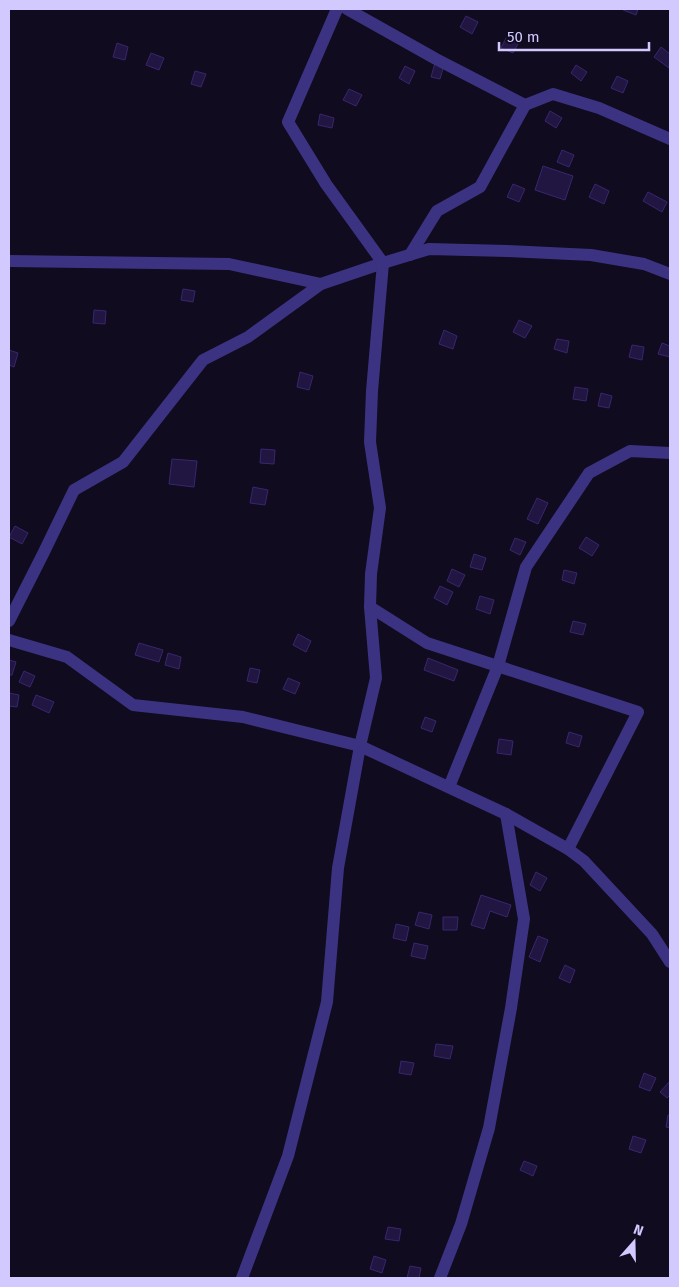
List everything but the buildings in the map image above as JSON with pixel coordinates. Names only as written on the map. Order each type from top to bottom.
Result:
[{"type":"street","points":[[242,1278],[288,1156],[327,1002],[338,868],[360,746],[376,678],[370,607],[370,574],[380,508],[370,442],[382,263],[326,184],[288,122],[337,9]]},
{"type":"street","points":[[347,9],[436,59],[525,105]]},
{"type":"street","points":[[410,255],[436,212],[480,186],[525,105],[553,94],[599,108],[670,139]]},
{"type":"street","points":[[9,621],[74,490],[122,462],[203,360],[248,337],[321,284],[429,249],[591,255],[644,264],[670,274]]},
{"type":"street","points":[[9,261],[229,264],[321,284]]},
{"type":"street","points":[[449,787],[498,666],[526,567],[589,473],[630,450],[670,453]]},
{"type":"street","points":[[370,607],[427,643],[638,712],[568,848]]},
{"type":"street","points":[[9,640],[67,657],[134,704],[243,717],[360,746],[506,814],[568,848],[584,861],[652,934],[670,962]]},
{"type":"street","points":[[440,1278],[461,1224],[489,1128],[513,998],[524,919],[506,814]]}]
